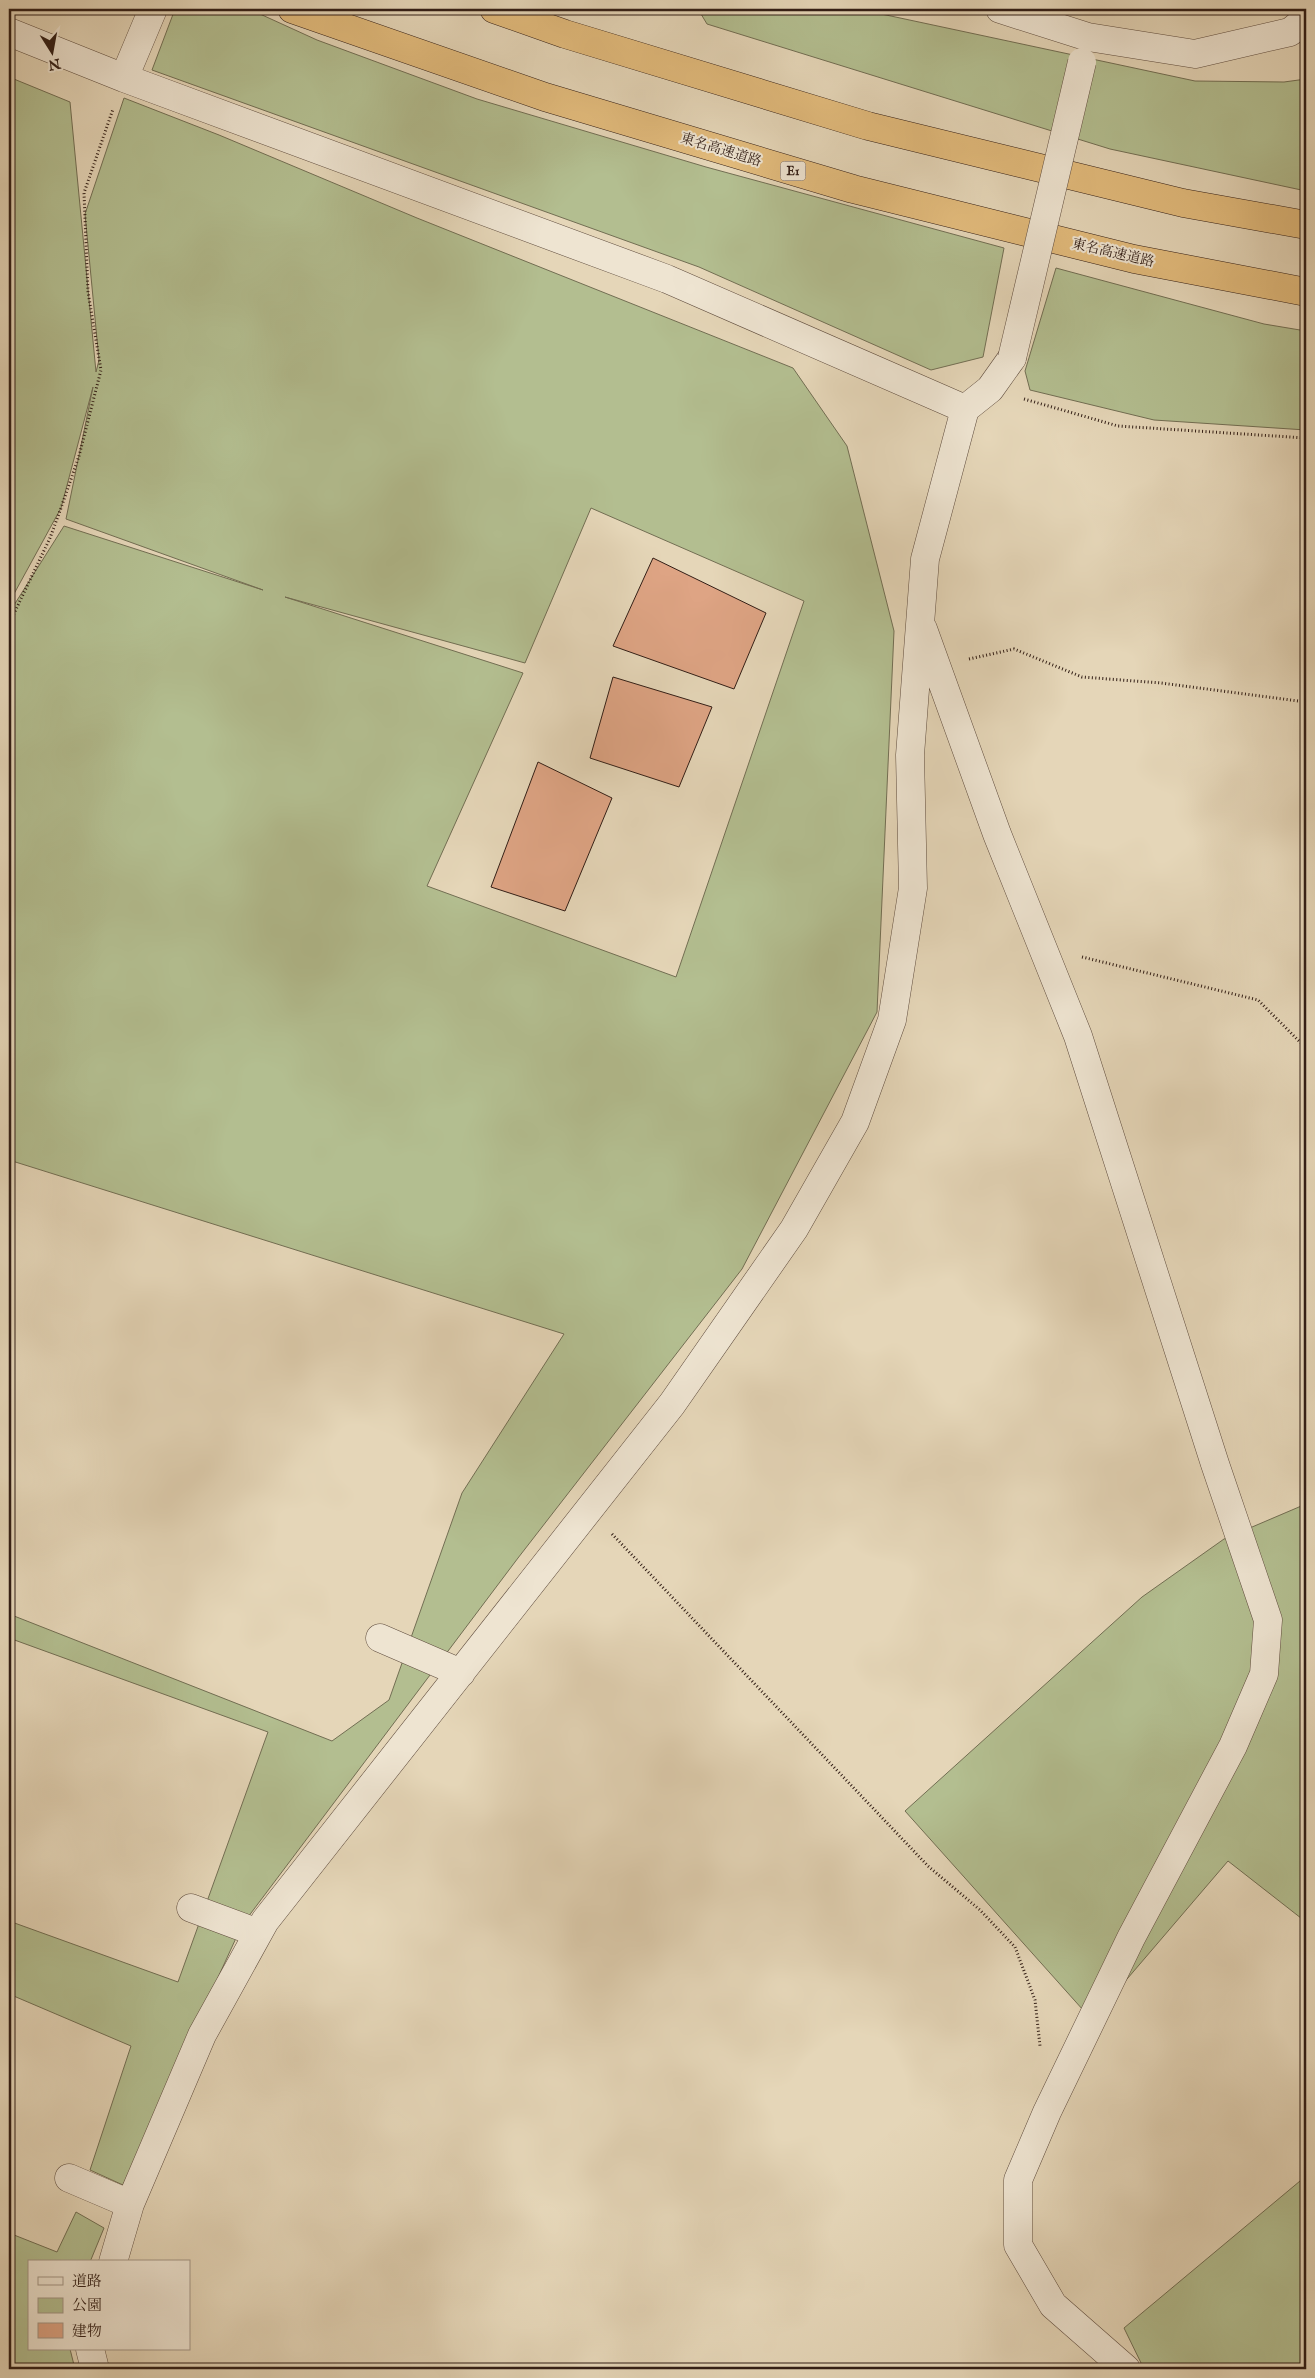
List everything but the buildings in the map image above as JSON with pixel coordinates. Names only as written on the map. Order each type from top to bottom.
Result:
[{"type":"highway","name":"東名高速道路","points":[[292,9],[545,97],[853,189],[1134,259],[1306,292]]},
{"type":"highway","points":[[494,9],[565,34],[868,126],[1183,203],[1306,225]]},
{"type":"street","points":[[124,78],[153,9]]},
{"type":"street","points":[[1000,9],[1085,49],[1195,54],[1290,32],[1306,19]]},
{"type":"street","points":[[9,32],[124,78],[667,279],[965,409]]},
{"type":"street","points":[[114,2260],[130,2204],[202,2035],[265,1920],[672,1404],[794,1229],[855,1122],[892,1020],[913,888],[910,755],[925,559],[965,409],[990,389],[1012,358],[1085,49]]},
{"type":"street","points":[[920,618],[996,834],[1078,1036],[1215,1464],[1268,1620],[1264,1674],[1233,1746],[1131,1938],[1047,2112],[1018,2180],[1018,2245],[1023,2254],[1053,2305],[1126,2369]]},
{"type":"street","points":[[380,1638],[461,1673]]},
{"type":"street","points":[[191,1908],[258,1933]]},
{"type":"street","points":[[68,2178],[130,2204]]},
{"type":"street","points":[[90,2350],[95,2369]]},
{"type":"path","points":[[9,624],[50,538],[79,456],[101,370],[88,292],[84,193],[124,78]]},
{"type":"path","points":[[990,389],[1118,426],[1306,438]]},
{"type":"path","points":[[937,666],[1014,649],[1082,677],[1161,684],[1306,702]]},
{"type":"path","points":[[1042,948],[1258,1000],[1306,1048]]},
{"type":"path","points":[[589,1510],[928,1866],[980,1910],[1015,1947],[1035,2000],[1040,2047]]},
{"type":"green space","points":[[175,9],[249,9],[317,40],[477,99],[706,167],[1004,248],[983,357],[931,370],[699,267],[152,70]]},
{"type":"green space","points":[[698,9],[858,9],[1195,81],[1284,82],[1306,79],[1306,191],[1110,149],[707,24]]},
{"type":"green space","points":[[9,77],[70,102],[96,372],[99,360],[85,214],[124,98],[219,135],[417,218],[793,368],[847,446],[894,631],[877,1012],[742,1269],[518,1558],[242,1925],[123,2185],[90,2170],[131,2046],[9,1994],[9,1921],[178,1982],[268,1732],[9,1638],[9,1614],[332,1741],[389,1700],[462,1493],[564,1334],[9,1160],[9,613],[64,526],[263,590],[66,519],[93,387],[61,508],[9,603]],"holes":[[[591,508],[804,601],[676,977],[427,886],[523,673],[285,597],[525,663]]]},
{"type":"green space","points":[[1056,268],[1264,324],[1306,331],[1306,430],[1154,420],[1030,390],[1025,371]]},
{"type":"green space","points":[[1306,1504],[1306,1922],[1228,1861],[1092,2020],[905,1811],[1142,1597],[1224,1539]]},
{"type":"green space","points":[[1306,2176],[1306,2369],[1144,2369],[1124,2328]]},
{"type":"green space","points":[[76,2212],[104,2228],[91,2260],[28,2260],[28,2350],[70,2350],[75,2369],[11,2369],[9,2364],[9,2233],[57,2252]]}]
